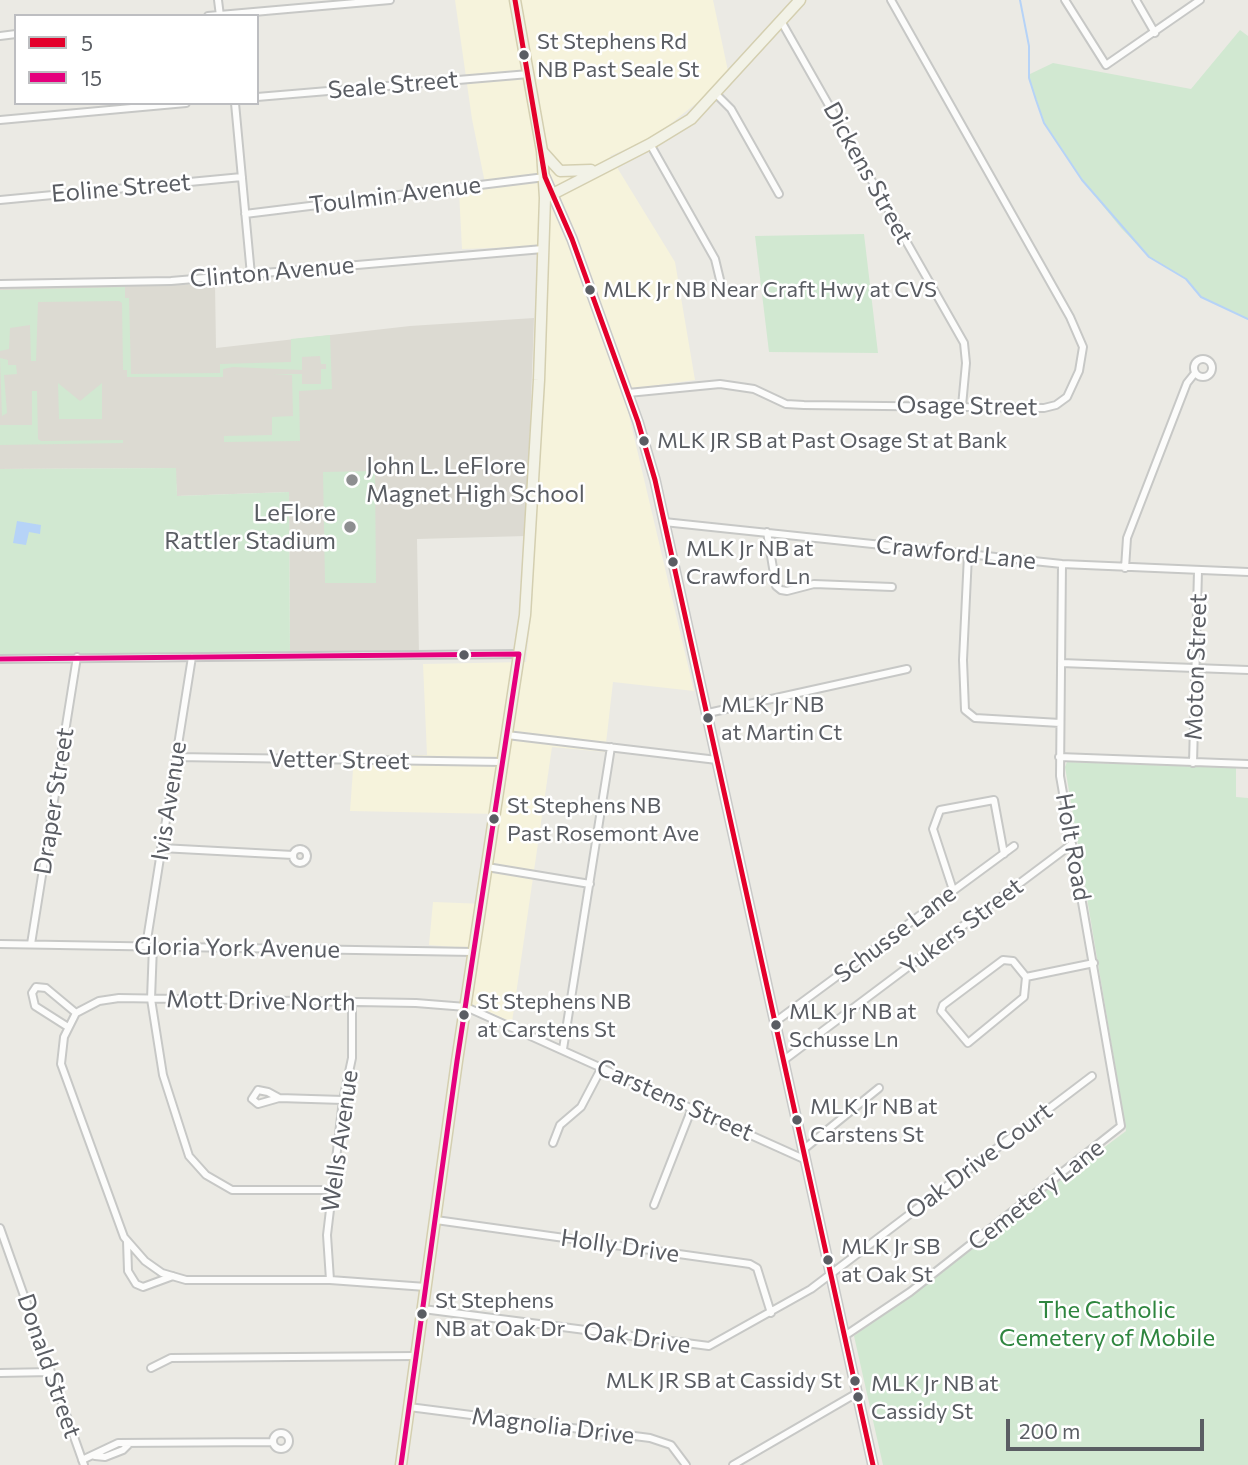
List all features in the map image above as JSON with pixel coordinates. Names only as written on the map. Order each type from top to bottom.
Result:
[{"type":"main road","points":[[550,196],[650,144],[691,119],[800,0]]},
{"type":"main road","points":[[516,2],[550,196],[628,393],[664,522],[833,1273],[873,1465]]},
{"type":"main road","points":[[542,151],[560,171],[600,169]]},
{"type":"main road","points":[[401,1465],[525,615],[544,249],[550,196]]},
{"type":"street","points":[[230,14],[390,0]]},
{"type":"street","name":"Osage Street","points":[[628,393],[720,384],[754,389],[786,404],[962,406],[1056,405],[1067,397],[1074,383],[1083,347],[1041,261],[891,0]]},
{"type":"street","points":[[1065,0],[1106,65],[1200,0]]},
{"type":"street","points":[[1136,0],[1155,33]]},
{"type":"street","name":"Dickens Street","points":[[781,21],[964,343],[966,363],[962,406]]},
{"type":"street","name":"Seale Street","points":[[259,97],[529,74]]},
{"type":"street","points":[[716,94],[731,109],[779,194]]},
{"type":"street","points":[[0,120],[164,105]]},
{"type":"street","points":[[234,105],[251,275]]},
{"type":"street","points":[[650,144],[715,259],[722,288]]},
{"type":"street","name":"Eoline Street","points":[[0,200],[242,177]]},
{"type":"street","name":"Toulmin Avenue","points":[[245,214],[545,177]]},
{"type":"street","name":"Clinton Avenue","points":[[0,284],[171,281],[544,249]]},
{"type":"street","points":[[1125,568],[1127,538],[1187,383],[1195,373]]},
{"type":"street","name":"Crawford Lane","points":[[664,522],[1062,564],[1248,572]]},
{"type":"street","points":[[767,532],[776,586],[781,590],[787,592],[814,584],[892,587]]},
{"type":"street","points":[[968,555],[963,660],[965,710],[969,715],[1060,723]]},
{"type":"street","name":"Holt Road","points":[[1062,564],[1059,757],[1121,1126]]},
{"type":"street","name":"Moton Street","points":[[1193,763],[1198,571]]},
{"type":"street","points":[[0,659],[519,654]]},
{"type":"street","name":"Draper Street","points":[[31,944],[77,657]]},
{"type":"street","name":"Ivis Avenue","points":[[192,657],[161,848],[150,946],[151,999],[163,1075],[190,1156],[206,1175],[232,1190],[331,1190]]},
{"type":"street","points":[[1061,663],[1248,670]]},
{"type":"street","points":[[708,713],[907,669]]},
{"type":"street","points":[[508,735],[717,760]]},
{"type":"street","points":[[563,1049],[611,747]]},
{"type":"street","name":"Vetter Street","points":[[176,757],[503,762]]},
{"type":"street","points":[[1059,757],[1248,764]]},
{"type":"street","points":[[953,890],[933,830],[940,810],[994,800],[1004,854]]},
{"type":"street","name":"Yukers Street","points":[[784,1060],[1072,844]]},
{"type":"street","name":"Schusse Lane","points":[[775,1022],[1014,846]]},
{"type":"street","points":[[161,848],[293,855]]},
{"type":"street","points":[[487,867],[590,884]]},
{"type":"street","name":"Gloria York Avenue","points":[[0,944],[474,952]]},
{"type":"street","points":[[1003,960],[1013,961],[1026,977],[1024,997],[968,1043],[941,1011],[943,1005],[1003,960]]},
{"type":"street","points":[[1026,977],[1094,963]]},
{"type":"street","points":[[68,1027],[35,1006],[32,993],[36,988],[46,988],[76,1013],[64,1037],[61,1064],[111,1207],[127,1241],[145,1262],[186,1280],[330,1280],[426,1287]]},
{"type":"street","name":"Mott Drive North","points":[[76,1013],[99,1000],[151,999],[466,1007]]},
{"type":"street","name":"Wells Avenue","points":[[330,1280],[327,1235],[343,1100],[352,1058],[352,1003]]},
{"type":"street","name":"Carstens Street","points":[[466,1007],[806,1160]]},
{"type":"street","points":[[553,1143],[560,1125],[581,1107],[602,1067]]},
{"type":"street","name":"Oak Drive Court","points":[[833,1273],[1092,1076]]},
{"type":"street","points":[[804,1149],[879,1088]]},
{"type":"street","points":[[279,1098],[343,1100]]},
{"type":"street","points":[[654,1205],[692,1108]]},
{"type":"street","name":"Cemetery Lane","points":[[846,1335],[910,1292],[1121,1126]]},
{"type":"street","name":"Holly Drive","points":[[436,1220],[750,1264],[757,1268],[771,1313]]},
{"type":"street","name":"Donald Street","points":[[0,1228],[83,1463]]},
{"type":"street","points":[[127,1241],[128,1271],[136,1284],[143,1287],[173,1276]]},
{"type":"street","name":"Oak Drive","points":[[423,1309],[699,1348],[713,1344],[771,1313],[833,1273]]},
{"type":"street","points":[[151,1368],[171,1358],[416,1356]]},
{"type":"street","points":[[0,1373],[51,1372]]},
{"type":"street","points":[[733,1465],[857,1393]]},
{"type":"street","name":"Magnolia Drive","points":[[409,1407],[650,1438],[671,1446],[686,1465]]},
{"type":"street","points":[[83,1463],[101,1450],[118,1443],[273,1442]]},
{"type":"shaded area","points":[[455,0],[713,0],[728,71],[704,97],[669,125],[647,140],[610,156],[675,262],[695,380],[623,390],[694,691],[613,682],[605,752],[552,747],[512,1022],[472,1005],[480,949],[429,945],[433,902],[486,904],[499,814],[350,811],[354,756],[427,755],[423,664],[526,662],[532,606],[549,246],[462,249],[459,191],[486,188],[472,119]]},
{"type":"shaded area","name":"John L. LeFlore Magnet High School","points":[[215,284],[216,348],[410,326],[534,318],[526,536],[417,539],[419,655],[290,655],[289,492],[177,496],[175,468],[0,469],[0,287]]},
{"type":"green space","points":[[1240,30],[1248,36],[1248,319],[1201,297],[1186,279],[1149,257],[1121,228],[1082,180],[1044,123],[1029,78],[1030,74],[1053,63],[1191,89]]},
{"type":"green space","points":[[864,234],[878,353],[769,352],[755,236]]},
{"type":"green space","points":[[125,287],[125,298],[129,298],[131,374],[220,373],[220,364],[291,362],[291,339],[330,335],[332,389],[299,391],[300,441],[224,442],[224,436],[272,435],[272,417],[293,416],[292,375],[272,374],[302,374],[302,384],[321,384],[321,369],[326,369],[326,364],[321,364],[320,356],[302,357],[302,370],[233,367],[223,369],[223,377],[127,377],[127,370],[123,370],[122,303],[119,301],[38,302],[36,361],[31,361],[30,325],[10,328],[9,349],[0,351],[0,290]]},
{"type":"green space","points":[[0,358],[8,360],[8,365],[16,365],[17,374],[4,375],[7,413],[2,416]]},
{"type":"green space","points":[[58,383],[80,401],[102,383],[102,419],[59,419]]},
{"type":"green space","points":[[32,391],[37,391],[38,439],[41,441],[123,440],[123,443],[0,445],[0,425],[32,425]]},
{"type":"green space","points":[[176,468],[177,496],[289,492],[290,655],[0,657],[0,469]]},
{"type":"green space","name":"LeFlore Rattler Stadium","points":[[375,471],[376,583],[325,583],[323,472]]},
{"type":"green space","name":"The Catholic Cemetery of Mobile","points":[[1067,762],[1236,768],[1236,797],[1248,798],[1248,1465],[883,1465],[854,1336],[1126,1131],[1065,767]]},
{"type":"water","points":[[17,521],[41,525],[40,534],[29,532],[26,545],[13,543]]},
{"type":"waterway","points":[[1020,0],[1029,46],[1029,78],[1036,100],[1044,123],[1082,180],[1149,257],[1186,279],[1201,297],[1248,319]]},
{"type":"transit line","name":"5","points":[[515,0],[545,177],[572,239],[638,422],[655,480],[873,1465]]},
{"type":"transit line","name":"15","points":[[0,659],[519,654],[457,1061],[401,1465]]},
{"type":"place","name":"St Stephens Rd NB Past Seale St","points":[[524,55]]},
{"type":"place","name":"MLK Jr NB Near Craft Hwy at CVS","points":[[590,290]]},
{"type":"place","name":"MLK JR SB at Past Osage St at Bank","points":[[644,441]]},
{"type":"place","name":"John L. LeFlore Magnet High School","points":[[352,480]]},
{"type":"place","name":"LeFlore Rattler Stadium","points":[[350,527]]},
{"type":"place","name":"MLK Jr NB at Crawford Ln","points":[[673,562]]},
{"type":"place","name":"MLK Jr NB at Martin Ct","points":[[708,718]]},
{"type":"place","name":"St Stephens NB Past Rosemont Ave","points":[[494,819]]},
{"type":"place","name":"St Stephens NB at Carstens St","points":[[464,1015]]},
{"type":"place","name":"MLK Jr NB at Schusse Ln","points":[[776,1025]]},
{"type":"place","name":"MLK Jr NB at Carstens St","points":[[797,1120]]},
{"type":"place","name":"MLK Jr SB at Oak St","points":[[828,1260]]},
{"type":"place","name":"St Stephens NB at Oak Dr","points":[[422,1314]]},
{"type":"place","name":"MLK JR SB at Cassidy St","points":[[855,1381]]},
{"type":"place","name":"MLK Jr NB at Cassidy St","points":[[858,1397]]}]
